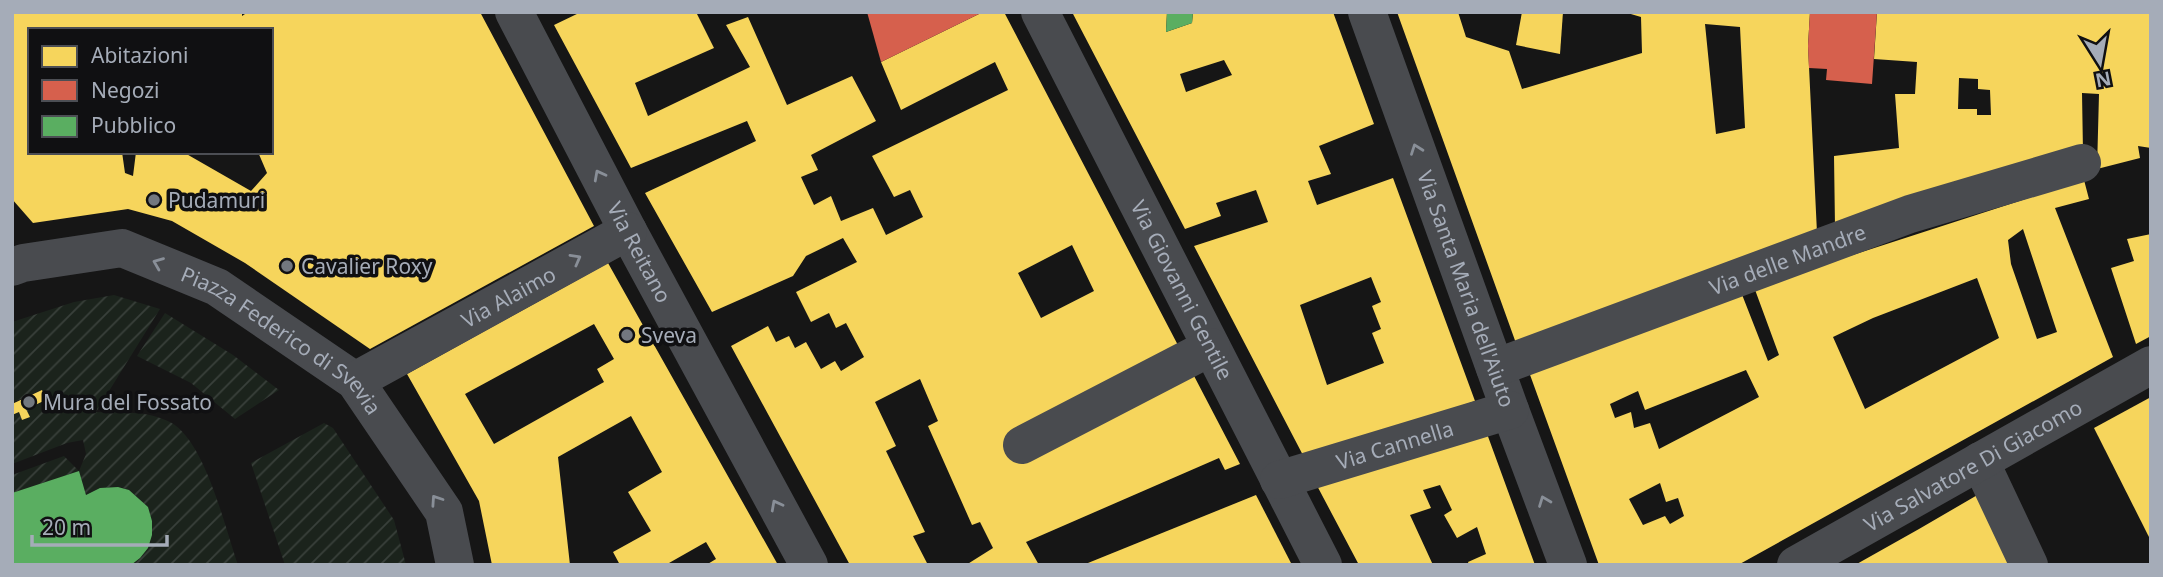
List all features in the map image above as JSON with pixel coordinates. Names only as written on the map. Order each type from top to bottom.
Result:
[{"type":"street","name":"Via Reitano","points":[[514,12],[628,231],[808,565]]},
{"type":"street","name":"Via Giovanni Gentile","points":[[1040,12],[1323,565]]},
{"type":"street","name":"Via Santa Maria dell'Aiuto","points":[[1367,12],[1568,565]]},
{"type":"street","name":"Via delle Mandre","points":[[1495,368],[1910,214],[2082,163]]},
{"type":"street","name":"Via Alaimo","points":[[371,372],[628,231]]},
{"type":"street","name":"Piazza Federico di Svevia","points":[[16,260],[122,248],[217,287],[371,372],[444,512],[454,565]]},
{"type":"street","points":[[1022,445],[1211,347]]},
{"type":"street","name":"Via Salvatore Di Giacomo","points":[[1815,560],[1980,461],[2151,365]]},
{"type":"street","name":"Via Cannella","points":[[1279,480],[1510,410]]},
{"type":"street","points":[[1980,461],[2029,565]]},
{"type":"shaded area","points":[[114,295],[160,309],[96,412],[133,413],[161,418],[182,432],[194,447],[212,486],[238,565],[131,565],[149,542],[152,533],[150,515],[145,506],[125,488],[110,487],[86,495],[79,471],[86,454],[83,440],[67,443],[12,464],[12,415],[19,412],[22,420],[29,417],[26,409],[45,400],[42,390],[12,403],[12,322],[74,302]]},
{"type":"shaded area","points":[[165,313],[233,355],[279,390],[235,419],[191,383],[137,356]]},
{"type":"shaded area","points":[[324,423],[333,428],[394,520],[406,565],[285,565],[251,463]]},
{"type":"shaded area","points":[[64,456],[79,471],[12,493],[12,475]]},
{"type":"building: Abitazioni","points":[[12,12],[242,12],[242,16],[248,12],[480,12],[594,226],[370,349],[245,263],[172,221],[128,209],[33,223],[12,199]]},
{"type":"building: Abitazioni","points":[[581,12],[696,12],[714,48],[635,83],[648,116],[750,67],[726,25],[748,17],[787,105],[852,76],[876,121],[811,155],[818,170],[801,177],[814,205],[831,196],[841,221],[873,208],[886,235],[923,217],[910,190],[894,197],[872,156],[1008,90],[995,62],[901,110],[881,62],[983,12],[1004,12],[1240,464],[1225,470],[1219,458],[1026,542],[1039,565],[966,565],[993,548],[980,522],[972,525],[928,426],[938,421],[920,379],[875,402],[896,446],[886,451],[925,532],[913,536],[928,565],[850,565],[731,346],[768,326],[776,342],[789,336],[795,348],[806,342],[821,369],[835,361],[841,371],[864,357],[846,323],[836,328],[829,313],[811,322],[796,292],[857,262],[843,238],[806,256],[793,276],[712,312],[645,193],[756,141],[747,121],[631,168],[554,25]],"holes":[[[1072,245],[1094,291],[1041,318],[1018,273]]]},
{"type":"building: Abitazioni","points":[[1072,12],[1167,12],[1166,32],[1192,23],[1193,12],[1333,12],[1374,124],[1319,146],[1331,174],[1308,181],[1317,205],[1393,178],[1475,401],[1306,461],[1194,246],[1268,222],[1256,190],[1216,203],[1221,216],[1185,229]],"holes":[[[1224,60],[1232,75],[1186,92],[1180,74]],[[1371,277],[1381,302],[1372,306],[1381,329],[1372,333],[1384,363],[1327,385],[1300,305]]]},
{"type":"building: Abitazioni","points":[[1397,12],[1458,12],[1466,37],[1509,51],[1522,89],[1642,53],[1641,17],[1624,12],[1810,12],[1808,46],[1817,233],[1517,346]],"holes":[[[1705,24],[1740,27],[1745,128],[1716,134]]]},
{"type":"building: Abitazioni","points":[[1522,12],[1563,12],[1560,54],[1516,45]]},
{"type":"building: Abitazioni","points":[[1877,12],[2151,12],[2151,148],[2138,146],[2140,158],[2097,169],[2099,94],[2082,93],[2083,152],[1835,227],[1834,156],[1899,148],[1895,94],[1915,94],[1917,62],[1874,59]],"holes":[[[1959,78],[1978,79],[1978,89],[1990,90],[1991,115],[1977,115],[1977,109],[1958,109]]]},
{"type":"building: Abitazioni","points":[[2084,180],[2089,199],[2055,208],[2113,357],[1738,565],[1599,565],[1529,372],[1741,292],[1768,361],[1779,355],[1754,287]],"holes":[[[2023,229],[2057,332],[2037,339],[2011,264],[2008,240]],[[1977,278],[1999,338],[1865,409],[1833,337],[1873,318]],[[1746,370],[1759,397],[1659,449],[1650,423],[1634,428],[1631,412],[1615,418],[1610,404],[1638,391],[1645,410]],[[1660,483],[1666,502],[1678,498],[1684,516],[1670,524],[1665,516],[1643,525],[1629,499]]]},
{"type":"building: Abitazioni","points":[[2151,234],[2151,336],[2136,344],[2111,268],[2134,261],[2127,239]]},
{"type":"building: Abitazioni","points":[[608,263],[778,565],[706,565],[716,559],[706,542],[669,565],[620,565],[613,552],[651,531],[628,492],[662,472],[631,416],[558,457],[570,565],[492,565],[479,501],[407,374]],"holes":[[[594,324],[614,359],[597,369],[604,382],[494,444],[465,394]]]},
{"type":"building: Abitazioni","name":"Mura del Fossato","points":[[42,390],[46,400],[26,409],[30,417],[22,420],[19,412],[12,415],[12,404]]},
{"type":"building: Abitazioni","points":[[2151,397],[2151,541],[2094,428]]},
{"type":"building: Abitazioni","points":[[1486,431],[1535,565],[1469,565],[1468,562],[1486,554],[1477,527],[1457,538],[1444,515],[1452,510],[1440,485],[1423,490],[1431,508],[1410,515],[1433,565],[1359,565],[1314,480]]},
{"type":"building: Abitazioni","points":[[1986,490],[2018,565],[1855,565],[1919,529]]},
{"type":"building: Abitazioni","points":[[1256,495],[1292,565],[1083,565]]},
{"type":"building: Negozi","points":[[867,12],[983,12],[881,62]]},
{"type":"building: Negozi","points":[[1810,12],[1877,12],[1872,84],[1826,80],[1827,69],[1809,68]]},
{"type":"building: Pubblico","points":[[1167,12],[1193,12],[1192,23],[1166,32]]},
{"type":"building: Pubblico","points":[[79,471],[86,495],[100,488],[118,487],[129,490],[148,507],[152,535],[148,548],[131,565],[12,565],[12,493]]},
{"type":"place","name":"Pudamuri","points":[[154,200]]},
{"type":"place","name":"Cavalier Roxy","points":[[287,266]]},
{"type":"place","name":"Sveva","points":[[627,335]]},
{"type":"place","name":"Mura del Fossato","points":[[29,402]]}]
